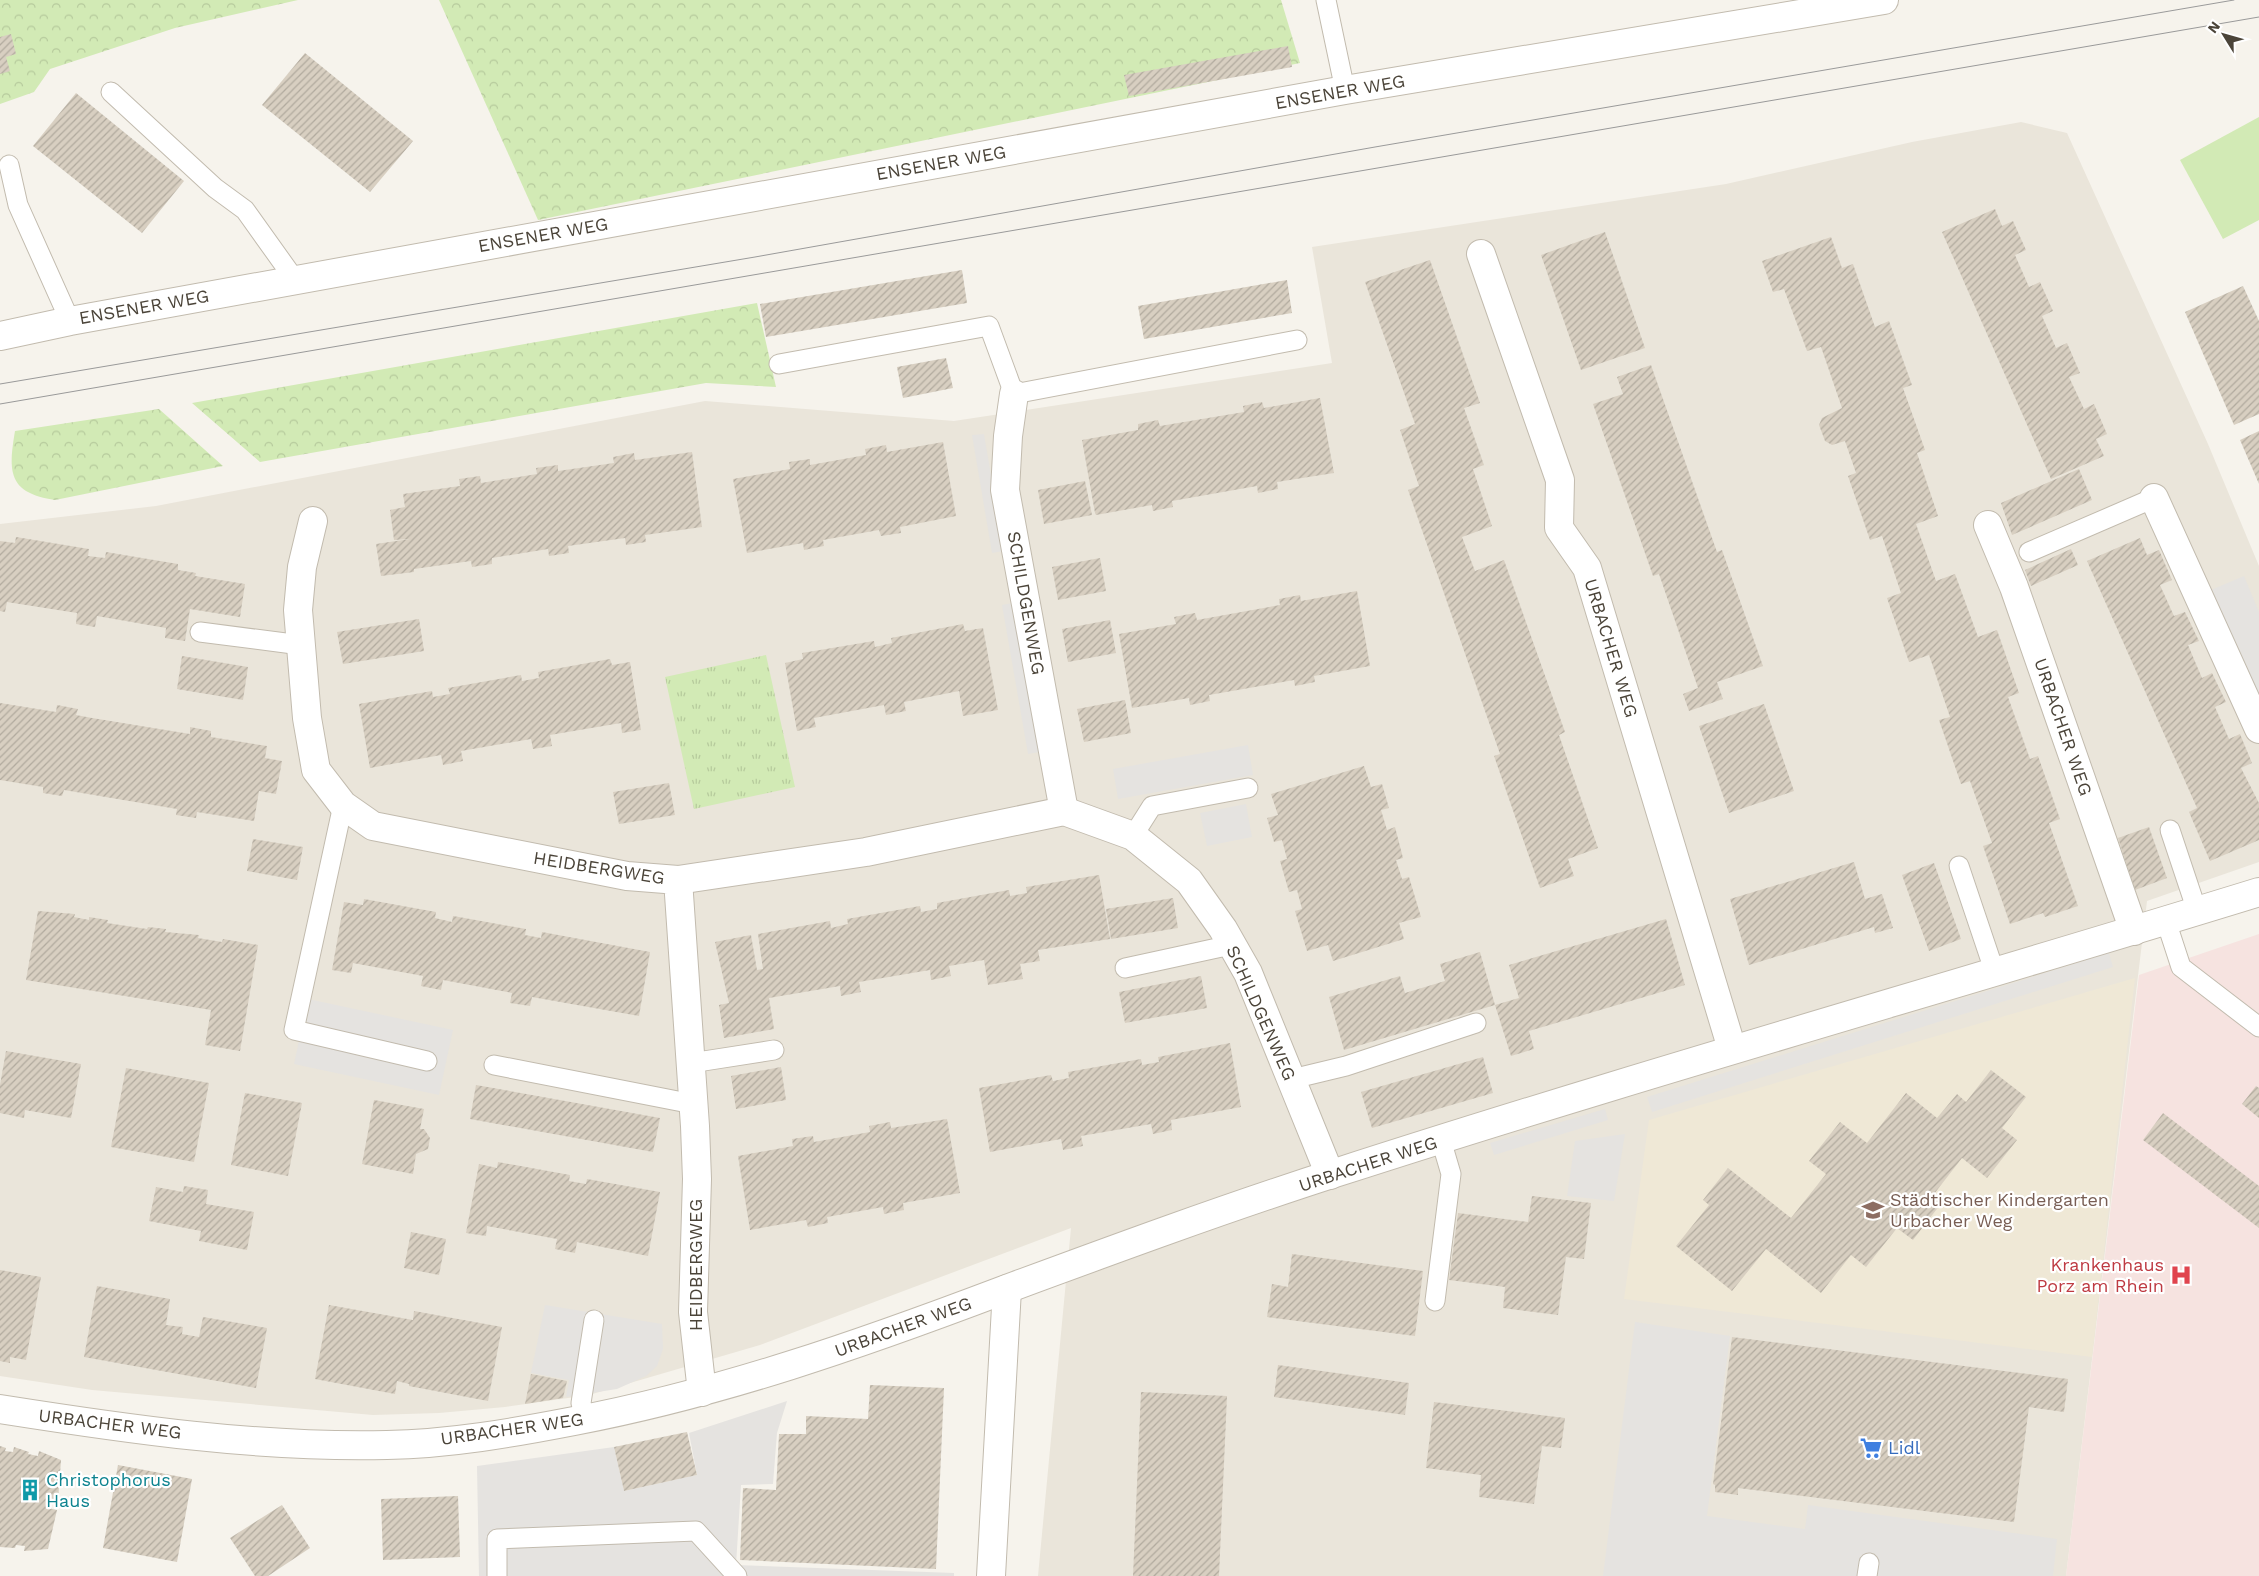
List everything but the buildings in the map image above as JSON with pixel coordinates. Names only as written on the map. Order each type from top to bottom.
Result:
[{"type":"street","name":"ENSENER WEG","points":[[0,336],[70,321],[295,280],[1812,6],[1884,0]]},
{"type":"street","name":"URBACHER WEG","points":[[1481,254],[1560,480],[1559,528],[1587,568],[1732,1049]]},
{"type":"street","name":"SCHILDGENWEG","points":[[1014,394],[1008,436],[1005,490],[1064,811],[1133,836],[1189,881],[1248,973],[1330,1174]]},
{"type":"street","points":[[2154,498],[2259,729]]},
{"type":"street","name":"HEIDBERGWEG","points":[[312,521],[302,567],[298,610],[307,718],[316,770],[342,805],[373,826],[627,876],[678,880],[697,1179],[693,1312],[702,1392]]},
{"type":"street","name":"URBACHER WEG","points":[[1988,525],[2014,587],[2134,931]]},
{"type":"street","points":[[678,880],[866,852],[1064,811]]},
{"type":"street","name":"URBACHER WEG","points":[[0,1409],[169,1432],[297,1444],[390,1445],[506,1434],[638,1409],[809,1361],[1330,1174],[1732,1049],[1995,973],[2259,892]]},
{"type":"street","points":[[991,1576],[1007,1289]]},
{"type":"lane","points":[[1326,0],[1345,90]]},
{"type":"lane","points":[[112,92],[215,188],[245,210],[295,280]]},
{"type":"lane","points":[[9,165],[18,205],[70,321]]},
{"type":"lane","points":[[779,364],[989,326],[1014,394],[1297,340]]},
{"type":"lane","points":[[2029,552],[2154,498]]},
{"type":"lane","points":[[200,632],[302,644]]},
{"type":"lane","points":[[1133,836],[1152,806],[1248,788]]},
{"type":"lane","points":[[342,805],[294,1030],[426,1061]]},
{"type":"lane","points":[[2170,830],[2197,911]]},
{"type":"lane","points":[[1959,866],[1995,973]]},
{"type":"lane","points":[[2166,921],[2181,967],[2259,1027]]},
{"type":"lane","points":[[1125,968],[1231,945]]},
{"type":"lane","points":[[1292,1079],[1346,1066],[1476,1023]]},
{"type":"lane","points":[[691,1063],[774,1050]]},
{"type":"lane","points":[[494,1065],[693,1104]]},
{"type":"lane","points":[[1435,1301],[1451,1174],[1441,1140]]},
{"type":"lane","points":[[585,1419],[581,1403],[594,1320]]},
{"type":"lane","points":[[497,1576],[497,1539],[696,1531],[737,1576]]},
{"type":"shaded area","points":[[2021,122],[2067,133],[2208,444],[2259,566],[2259,862],[2147,901],[2066,1576],[1038,1576],[1071,1228],[760,1345],[589,1395],[505,1407],[439,1413],[373,1415],[92,1390],[0,1376],[0,524],[156,506],[705,401],[954,421],[1332,363],[1312,247],[1726,184],[1912,142]]},
{"type":"shaded area","points":[[984,434],[1004,551],[992,553],[972,435]]},
{"type":"shaded area","points":[[2244,576],[2259,612],[2259,696],[2211,590]]},
{"type":"shaded area","points":[[1013,603],[1039,752],[1028,754],[1002,605]]},
{"type":"shaded area","points":[[1248,745],[1253,775],[1118,799],[1113,769]]},
{"type":"shaded area","points":[[1246,804],[1252,837],[1207,846],[1200,813]]},
{"type":"shaded area","name":"Krankenhaus Porz am Rhein","points":[[2259,934],[2259,1576],[2066,1576],[2139,975]]},
{"type":"shaded area","points":[[2109,953],[2113,967],[1652,1112],[1647,1097]]},
{"type":"shaded area","name":"Städtischer Kindergarten Urbacher Weg","points":[[2135,978],[2092,1357],[1624,1299],[1649,1120]]},
{"type":"shaded area","points":[[308,999],[453,1030],[439,1095],[294,1064]]},
{"type":"shaded area","points":[[1605,1109],[1608,1120],[1494,1155],[1490,1143]]},
{"type":"shaded area","points":[[1625,1134],[1614,1201],[1567,1196],[1575,1141]]},
{"type":"shaded area","points":[[545,1305],[662,1324],[663,1349],[657,1366],[646,1376],[617,1389],[566,1397],[569,1380],[531,1373]]},
{"type":"shaded area","points":[[1635,1322],[1730,1336],[1707,1516],[1805,1529],[1808,1505],[2057,1539],[2053,1576],[1603,1576]]},
{"type":"shaded area","points":[[787,1401],[777,1433],[773,1484],[741,1485],[736,1565],[954,1573],[954,1576],[479,1576],[477,1466],[614,1447],[624,1491],[697,1475],[689,1433]]},
{"type":"green space","points":[[0,0],[298,0],[175,28],[50,69],[34,92],[0,104]]},
{"type":"green space","points":[[439,0],[1281,0],[1300,63],[538,220]]},
{"type":"green space","points":[[2259,117],[2259,220],[2223,239],[2180,160]]},
{"type":"green space","points":[[757,303],[776,387],[706,383],[260,462],[192,403]]},
{"type":"green space","points":[[159,409],[223,466],[55,500],[28,492],[20,486],[15,478],[12,469],[12,458],[15,431]]},
{"type":"green space","points":[[766,655],[795,787],[694,809],[665,677]]},
{"type":"tram line","points":[[0,384],[755,257],[1375,147],[2234,0]]},
{"type":"tram line","points":[[0,404],[2259,17]]},
{"type":"place","name":"Städtischer Kindergarten Urbacher Weg","points":[[1873,1210]]},
{"type":"place","name":"Krankenhaus Porz am Rhein","points":[[2181,1275]]},
{"type":"place","name":"Lidl","points":[[1871,1448]]},
{"type":"place","name":"Christophorus Haus","points":[[30,1490]]}]
